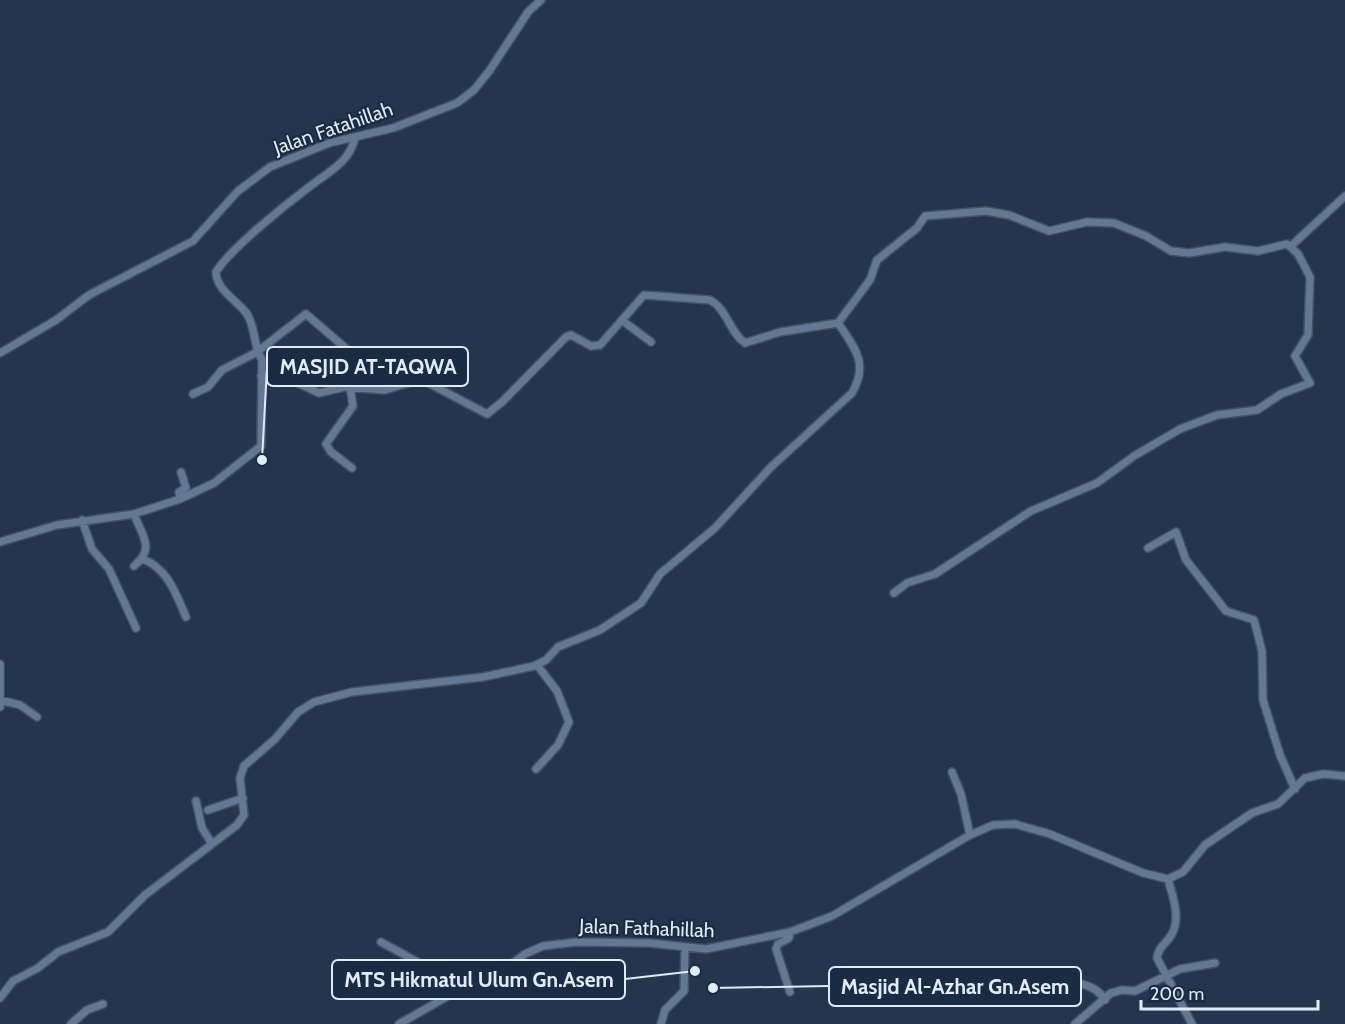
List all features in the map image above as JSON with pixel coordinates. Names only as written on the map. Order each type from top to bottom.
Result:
[{"type":"street","name":"Jalan Fatahillah","points":[[0,353],[56,320],[89,295],[193,242],[238,191],[258,174],[314,149],[440,112],[465,98],[490,70],[528,12],[541,0]]},
{"type":"street","points":[[0,542],[29,531],[82,520],[134,514],[180,499],[214,483],[261,446],[262,360],[257,352],[247,314],[216,275],[222,264],[238,248],[307,188],[344,160],[355,138]]},
{"type":"street","points":[[1291,246],[1345,196]]},
{"type":"street","points":[[261,376],[283,376],[319,393],[350,387],[386,390],[421,378],[487,414],[494,411],[567,335],[594,347],[600,345],[623,321],[638,299],[647,294],[710,300],[718,306],[738,338],[745,343],[780,332],[838,323],[870,280],[877,260],[917,228],[926,216],[986,211],[1009,215],[1048,231],[1087,222],[1114,223],[1146,236],[1171,251],[1189,253],[1226,247],[1258,251],[1283,244],[1291,246],[1303,262],[1310,277],[1308,335],[1295,356],[1310,383],[1281,394],[1257,410],[1217,415],[1180,429],[1134,456],[1097,483],[1031,511],[935,574],[907,583],[894,593]]},
{"type":"street","points":[[193,394],[208,387],[222,370],[257,352],[306,314],[357,358]]},
{"type":"street","points":[[623,321],[651,342]]},
{"type":"street","points":[[0,998],[13,981],[38,968],[58,952],[108,932],[146,895],[242,821],[243,798],[240,778],[243,766],[275,739],[293,716],[310,704],[352,692],[483,677],[537,665],[558,647],[600,630],[641,603],[660,574],[715,528],[771,467],[852,393],[858,382],[860,360],[838,323]]},
{"type":"street","points":[[350,387],[354,399],[351,409],[326,444],[330,453],[352,468]]},
{"type":"street","points":[[180,499],[179,492],[186,488],[181,472]]},
{"type":"street","points":[[134,514],[147,543],[143,559],[134,566]]},
{"type":"street","points":[[82,520],[92,549],[98,553],[109,569],[136,627]]},
{"type":"street","points":[[1148,548],[1177,532],[1186,561],[1226,611],[1254,620],[1263,651],[1263,700],[1280,755],[1295,789]]},
{"type":"street","points":[[143,559],[158,566],[186,617]]},
{"type":"street","points":[[0,664],[0,707]]},
{"type":"street","points":[[536,769],[558,745],[569,722],[557,691],[537,665]]},
{"type":"street","points":[[0,700],[20,705],[37,717]]},
{"type":"street","points":[[952,772],[961,794],[970,835]]},
{"type":"street","points":[[1192,1024],[1166,977],[1158,954],[1171,936],[1176,924],[1168,879],[1183,872],[1205,845],[1252,813],[1278,804],[1300,782],[1312,776],[1345,776]]},
{"type":"street","points":[[208,810],[243,798]]},
{"type":"street","points":[[196,801],[202,828],[212,844]]},
{"type":"street","name":"Jalan Fathahillah","points":[[399,1024],[445,998],[492,979],[525,954],[543,946],[587,942],[706,949],[726,947],[790,932],[832,916],[970,835],[993,825],[1015,824],[1036,829],[1143,873],[1168,879]]},
{"type":"street","points":[[790,932],[789,938],[778,944],[776,949],[790,992]]},
{"type":"street","points":[[381,942],[432,970],[445,998]]},
{"type":"street","points":[[661,1024],[665,1010],[684,991],[685,947]]},
{"type":"street","points":[[1075,1024],[1117,990],[1135,991],[1179,969],[1215,963]]},
{"type":"street","points":[[1033,982],[1085,985],[1097,988],[1105,1000]]},
{"type":"street","points":[[71,1024],[87,1010],[103,1004]]},
{"type":"place","name":"MASJID AT-TAQWA","points":[[262,460]]},
{"type":"place","name":"MTS Hikmatul Ulum Gn.Asem","points":[[695,971]]},
{"type":"place","name":"Masjid Al-Azhar Gn.Asem","points":[[713,988]]}]
